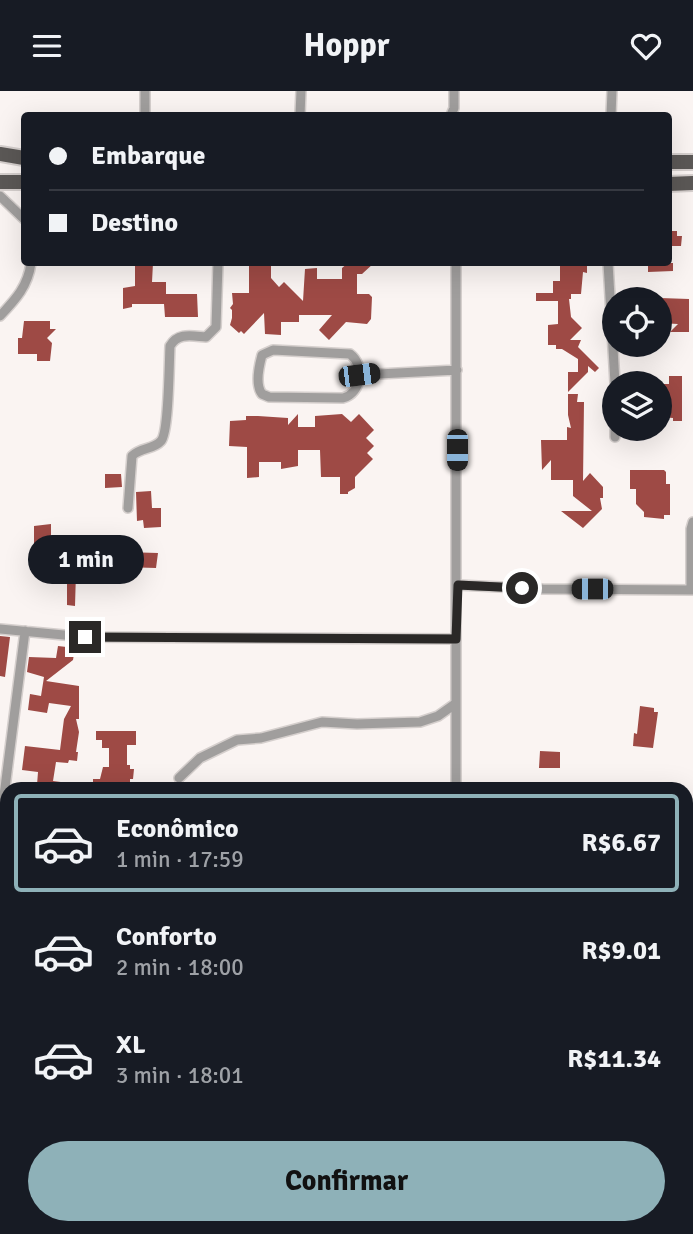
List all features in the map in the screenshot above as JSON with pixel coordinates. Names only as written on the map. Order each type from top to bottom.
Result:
[{"type":"main road","points":[[0,154],[21,158]]},
{"type":"main road","points":[[672,162],[693,162]]},
{"type":"main road","points":[[0,182],[21,182]]},
{"type":"main road","points":[[672,184],[693,183]]},
{"type":"street","points":[[145,91],[145,112]]},
{"type":"street","points":[[300,112],[301,91]]},
{"type":"street","points":[[452,112],[454,91]]},
{"type":"street","points":[[611,112],[612,91]]},
{"type":"street","points":[[0,196],[21,216]]},
{"type":"street","points":[[0,316],[24,288],[31,266]]},
{"type":"street","points":[[128,508],[132,456],[141,449],[155,447],[165,435],[170,346],[176,338],[182,336],[206,337],[216,327],[218,266]]},
{"type":"street","points":[[456,266],[456,782]]},
{"type":"street","points":[[608,266],[614,371]]},
{"type":"street","points":[[273,350],[350,354],[358,362],[359,375],[355,392],[343,397],[269,397],[262,394],[258,388],[262,355],[273,350]]},
{"type":"street","points":[[359,375],[457,370]]},
{"type":"street","points":[[458,585],[543,589],[692,590],[693,522]]},
{"type":"street","points":[[0,629],[85,637],[456,639]]},
{"type":"street","points":[[6,782],[25,631]]},
{"type":"street","points":[[179,778],[200,758],[237,740],[261,738],[322,722],[420,722],[438,716],[456,704]]},
{"type":"building","points":[[672,231],[677,231],[677,236],[682,236],[681,246],[672,246]]},
{"type":"building","points":[[673,263],[673,271],[648,272],[648,266],[672,266]]},
{"type":"building","points":[[135,266],[153,266],[152,282],[166,282],[166,294],[197,294],[198,317],[165,317],[164,304],[132,304],[132,307],[123,309],[123,288],[135,286]]},
{"type":"building","points":[[249,266],[271,266],[271,278],[279,287],[284,282],[303,301],[305,269],[317,268],[317,279],[342,279],[344,266],[371,266],[362,274],[357,274],[357,294],[369,294],[372,297],[371,319],[367,324],[346,322],[329,340],[319,330],[332,315],[299,315],[299,322],[281,322],[281,335],[265,334],[264,313],[244,334],[241,331],[239,333],[230,325],[232,293],[249,293]]},
{"type":"building","points":[[560,266],[587,266],[587,273],[583,272],[581,294],[571,294],[569,299],[571,317],[582,328],[570,340],[581,340],[578,347],[599,368],[595,372],[588,366],[588,372],[568,392],[568,372],[578,372],[578,359],[562,349],[556,349],[556,345],[548,345],[548,325],[558,324],[558,301],[536,301],[536,293],[553,293],[553,281],[560,281]]},
{"type":"building","points":[[672,298],[689,299],[689,332],[672,332],[678,324],[672,324]]},
{"type":"building","points":[[24,321],[50,321],[50,329],[56,329],[47,338],[52,343],[50,361],[37,361],[37,354],[18,354],[18,338],[22,338]]},
{"type":"building","points":[[672,376],[682,376],[682,421],[673,421]]},
{"type":"building","points":[[568,394],[578,394],[577,402],[584,402],[583,481],[590,473],[603,487],[603,498],[600,498],[602,509],[583,528],[561,511],[592,511],[573,496],[573,480],[551,480],[551,460],[542,470],[541,440],[567,440],[567,427],[571,428]]},
{"type":"building","points":[[298,414],[298,427],[315,427],[315,416],[342,414],[351,422],[359,414],[374,430],[366,438],[374,446],[367,453],[373,459],[355,477],[355,488],[348,494],[340,494],[340,477],[321,477],[320,450],[298,450],[298,466],[281,469],[281,462],[259,462],[259,477],[247,478],[247,447],[229,446],[230,421],[246,420],[246,416],[288,418],[288,425]]},
{"type":"building","points":[[630,470],[666,472],[666,484],[670,484],[670,515],[664,515],[664,519],[644,517],[644,512],[636,504],[636,489],[630,489]]},
{"type":"building","points":[[105,474],[121,474],[122,487],[105,488]]},
{"type":"building","points":[[151,491],[152,508],[161,508],[161,527],[144,528],[143,520],[137,521],[136,492]]},
{"type":"building","points":[[51,524],[51,553],[34,554],[34,526]]},
{"type":"building","points":[[124,552],[158,553],[156,568],[123,567]]},
{"type":"building","points":[[67,572],[76,572],[75,606],[67,605]]},
{"type":"building","points":[[0,636],[10,637],[5,677],[0,676]]},
{"type":"building","points":[[58,646],[75,648],[73,660],[46,681],[79,686],[79,719],[76,719],[79,732],[77,761],[56,762],[53,781],[61,782],[37,782],[38,772],[22,770],[25,746],[60,750],[64,719],[71,706],[49,703],[47,713],[28,710],[30,694],[41,696],[44,677],[27,672],[29,657],[56,658]]},
{"type":"building","points":[[640,706],[654,708],[654,712],[658,712],[653,748],[633,746]]},
{"type":"building","points":[[96,731],[136,731],[136,745],[127,745],[127,765],[134,769],[130,782],[93,782],[93,779],[100,779],[103,767],[109,767],[109,748],[102,748],[102,740],[96,740]]},
{"type":"building","points":[[540,751],[560,752],[560,768],[539,768]]},
{"type":"route","points":[[85,637],[456,639],[458,585],[522,588]]}]
